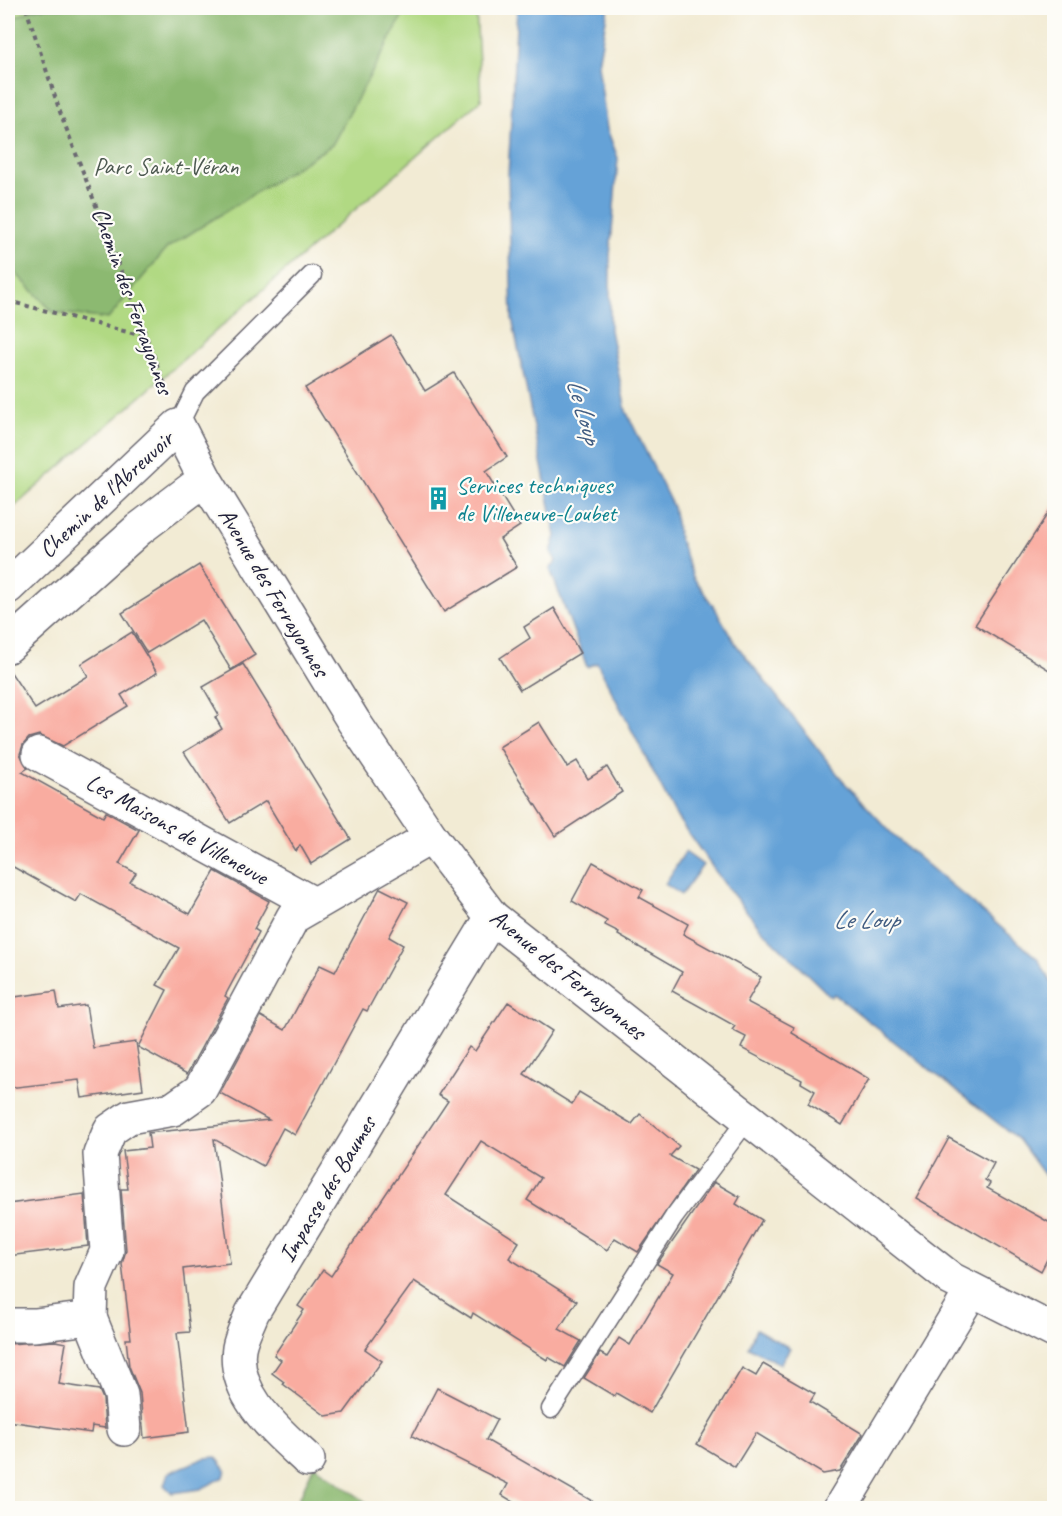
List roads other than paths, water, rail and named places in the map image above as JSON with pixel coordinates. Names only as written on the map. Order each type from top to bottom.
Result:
[{"type":"street","name":"Avenue des Ferrayonnes","points":[[178,426],[205,479],[354,722],[431,837],[492,916],[749,1117],[951,1280],[1054,1331]]},
{"type":"street","name":"Chemin de l'Abreuvoir","points":[[8,588],[178,426]]},
{"type":"street","points":[[8,646],[138,529],[205,479]]},
{"type":"street","name":"Les Maisons de Villeneuve","points":[[39,754],[314,904]]},
{"type":"street","points":[[124,1429],[121,1395],[90,1318],[91,1287],[107,1251],[100,1154],[110,1130],[129,1117],[173,1110],[200,1090],[293,917],[431,837]]},
{"type":"street","name":"Impasse des Baumes","points":[[308,1460],[263,1417],[243,1384],[239,1349],[252,1313],[492,916]]},
{"type":"street","points":[[840,1509],[972,1290]]},
{"type":"street","points":[[8,1325],[35,1325],[90,1318]]},
{"type":"lane","points":[[178,426],[195,392],[312,275]]},
{"type":"lane","points":[[551,1409],[674,1217],[749,1117]]},
{"type":"water","name":"Le Loup","points":[[517,8],[608,8],[598,64],[607,129],[618,158],[610,256],[610,330],[626,411],[673,507],[679,538],[693,577],[735,643],[843,781],[896,838],[1038,959],[1054,988],[1054,1188],[1019,1140],[834,994],[831,997],[762,930],[726,886],[676,816],[597,663],[587,667],[550,569],[556,561],[551,552],[556,536],[512,318],[508,176]]},
{"type":"water","points":[[685,852],[703,865],[681,895],[665,884]]},
{"type":"water","points":[[756,1329],[790,1348],[780,1364],[748,1347]]},
{"type":"water","points":[[216,1457],[226,1470],[224,1477],[201,1489],[172,1493],[164,1485],[168,1473],[205,1458]]},
{"type":"place","name":"Services techniques de Villeneuve-Loubet","points":[[438,499]]},
{"type":"park label","name":"Parc Saint-Véran","points":[[166,166]]}]
